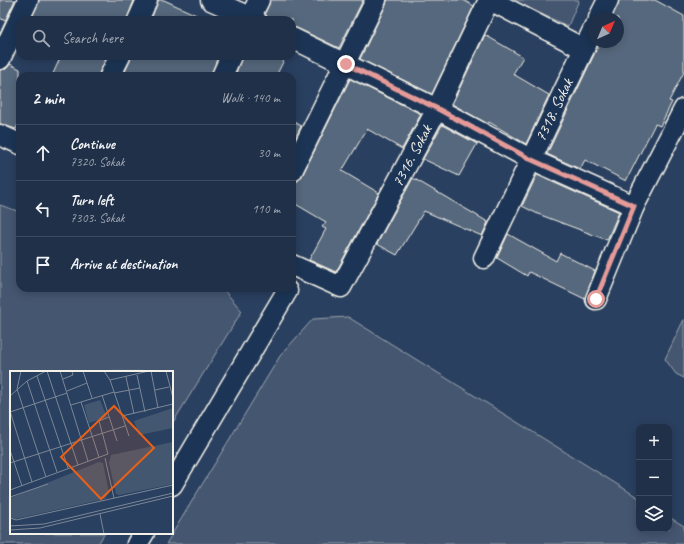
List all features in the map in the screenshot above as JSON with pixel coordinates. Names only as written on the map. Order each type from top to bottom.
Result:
[{"type":"street","points":[[20,16],[28,0]]},
{"type":"street","points":[[140,16],[147,0]]},
{"type":"street","points":[[211,0],[253,14]]},
{"type":"street","points":[[296,164],[376,0]]},
{"type":"street","name":"7316. Sokak","points":[[296,267],[341,287],[438,109],[489,0],[584,49]]},
{"type":"street","points":[[602,12],[608,0]]},
{"type":"street","points":[[0,59],[16,25]]},
{"type":"street","points":[[296,40],[438,109],[530,159],[634,206]]},
{"type":"street","name":"7318. Sokak","points":[[484,258],[530,159],[588,41]]},
{"type":"street","points":[[112,72],[118,60]]},
{"type":"street","points":[[224,72],[229,60]]},
{"type":"street","points":[[596,299],[634,206],[681,122]]},
{"type":"street","points":[[0,135],[16,142]]},
{"type":"street","points":[[173,483],[286,292]]},
{"type":"street","points":[[137,544],[143,534]]},
{"type":"shaded area","points":[[510,0],[579,0],[568,26]]},
{"type":"shaded area","points":[[0,205],[16,211],[16,292],[225,292],[242,311],[173,422],[173,371],[10,371],[10,534],[104,534],[98,544],[0,544]]},
{"type":"shaded area","points":[[348,317],[636,496],[636,532],[672,532],[672,519],[684,526],[684,544],[166,544],[280,356],[313,319]]},
{"type":"shaded area","points":[[684,319],[684,378],[676,374],[665,359]]},
{"type":"building","points":[[0,0],[15,0],[5,21],[0,18]]},
{"type":"building","points":[[39,0],[134,0],[128,16],[33,16]]},
{"type":"building","points":[[158,0],[164,0],[198,16],[152,16]]},
{"type":"building","points":[[270,0],[363,0],[339,48],[296,28],[296,16],[266,16],[265,13]]},
{"type":"building","points":[[387,0],[463,0],[474,6],[432,94],[360,59]]},
{"type":"building","points":[[619,0],[655,0],[684,16],[684,72],[669,101],[672,102],[660,126],[655,124],[626,181],[585,160],[580,169],[547,154],[597,48],[624,48],[624,12],[614,12]]},
{"type":"building","points":[[485,35],[523,57],[513,74],[549,95],[526,144],[489,122],[488,124],[452,104]]},
{"type":"building","points":[[59,60],[105,60],[100,72],[54,72]]},
{"type":"building","points":[[217,60],[212,72],[125,72],[130,61]]},
{"type":"building","points":[[241,60],[284,60],[278,72],[236,72]]},
{"type":"building","points":[[10,64],[20,69],[20,72],[16,72],[16,129],[0,124],[0,70],[6,69]]},
{"type":"building","points":[[350,79],[421,114],[402,149],[367,129],[342,171],[379,193],[336,272],[309,260],[326,229],[322,227],[326,222],[296,204],[296,181],[302,176]]},
{"type":"building","points":[[296,123],[301,126],[296,137]]},
{"type":"building","points":[[442,125],[477,144],[459,176],[423,159]]},
{"type":"building","points":[[537,175],[619,212],[607,240],[538,214],[522,206]]},
{"type":"building","points":[[413,178],[488,222],[482,236],[424,211],[397,255],[377,244]]},
{"type":"building","points":[[508,234],[556,261],[560,253],[595,271],[585,299],[529,272],[527,276],[497,258]]},
{"type":"route","points":[[346,64],[438,109],[530,159],[634,206],[596,299]]}]
